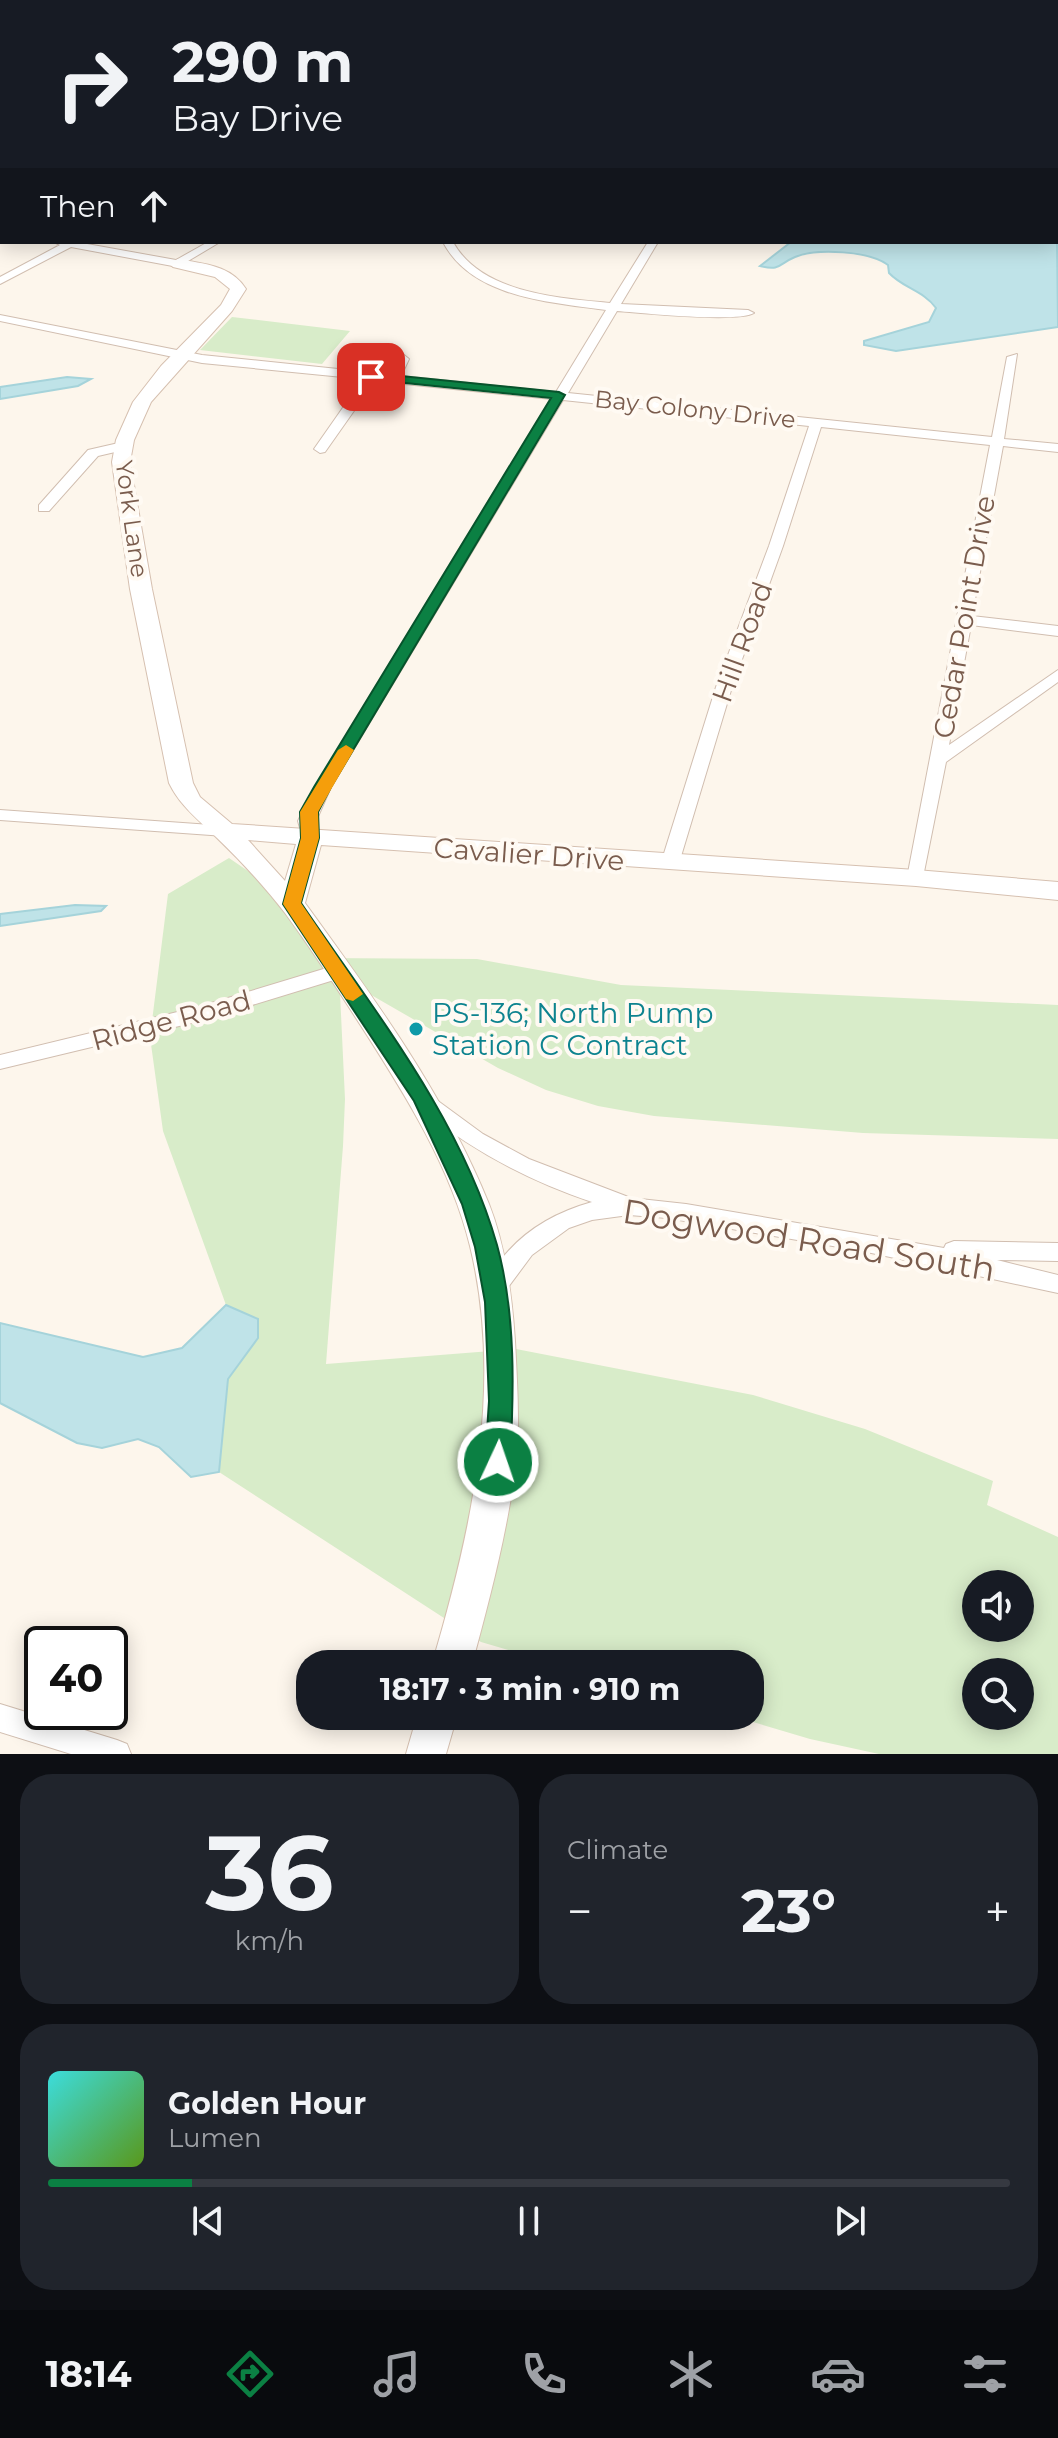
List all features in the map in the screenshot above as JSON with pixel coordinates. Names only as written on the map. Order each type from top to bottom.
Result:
[{"type":"street","points":[[0,281],[62,244]]},
{"type":"street","points":[[69,244],[178,264],[212,244]]},
{"type":"street","points":[[449,244],[467,268],[497,284],[531,294],[613,306],[694,313],[748,313]]},
{"type":"street","points":[[292,904],[310,838],[307,821],[323,787],[652,244]]},
{"type":"street","name":"York Lane","points":[[178,264],[223,274],[238,289],[222,313],[148,391],[130,425],[121,462],[141,589],[181,783],[190,801],[225,831],[292,904],[340,971],[423,1099],[473,1204],[494,1288],[501,1401],[498,1462],[475,1584],[456,1650]]},
{"type":"street","name":"Bay Colony Drive","points":[[0,318],[179,356],[1058,448]]},
{"type":"street","points":[[340,374],[361,354],[383,351],[403,359],[394,379]]},
{"type":"street","name":"Cedar Point Drive","points":[[916,878],[1013,357]]},
{"type":"street","points":[[320,449],[371,377]]},
{"type":"street","name":"Hill Road","points":[[670,863],[724,687],[776,546],[817,421]]},
{"type":"street","points":[[44,508],[93,453],[123,446]]},
{"type":"street","points":[[964,620],[1058,631]]},
{"type":"street","points":[[937,761],[1058,675]]},
{"type":"street","name":"Cavalier Drive","points":[[0,815],[916,878],[1058,891]]},
{"type":"street","name":"Ridge Road","points":[[0,1062],[200,1014],[340,971]]},
{"type":"street","points":[[423,1099],[457,1128],[526,1170],[630,1207]]},
{"type":"street","name":"Dogwood Road South","points":[[494,1288],[521,1250],[548,1228],[592,1211],[630,1207],[891,1247],[991,1266],[1058,1284]]},
{"type":"street","points":[[891,1247],[1058,1252]]},
{"type":"street","points":[[0,1718],[117,1754]]},
{"type":"street","points":[[426,1754],[433,1730]]},
{"type":"green space","points":[[232,317],[350,331],[322,364],[200,350]]},
{"type":"green space","points":[[229,858],[261,880],[319,958],[477,959],[621,985],[1058,1005],[1058,1139],[863,1133],[654,1116],[598,1106],[546,1090],[498,1068],[366,992],[340,993],[345,1099],[326,1364],[516,1349],[753,1395],[865,1429],[993,1481],[987,1505],[1058,1537],[1058,1754],[879,1754],[764,1725],[764,1650],[508,1650],[481,1642],[219,1472],[228,1379],[258,1338],[245,1315],[226,1305],[163,1131],[150,1037],[168,894]]},
{"type":"water","points":[[788,244],[1057,244],[1058,327],[896,351],[864,345],[864,341],[929,322],[936,308],[926,297],[889,273],[888,265],[869,257],[843,252],[816,252],[795,257],[776,267],[760,266]]},
{"type":"water","points":[[67,377],[91,379],[78,386],[0,399],[0,387]]},
{"type":"water","points":[[75,905],[106,906],[101,911],[0,926],[0,914]]},
{"type":"water","points":[[226,1305],[258,1319],[258,1338],[228,1379],[219,1472],[191,1477],[159,1447],[138,1439],[102,1448],[77,1443],[0,1403],[0,1323],[143,1357],[182,1348]]},
{"type":"slow traffic","points":[[346,750],[309,812],[310,838],[292,904],[353,994]]},
{"type":"place","name":"PS-136; North Pump Station C Contract","points":[[416,1029]]},
{"type":"route","points":[[371,377],[559,395],[309,812],[310,838],[292,904],[340,971],[366,1016],[423,1099],[473,1204],[486,1247],[496,1302],[501,1401],[498,1462]]}]
